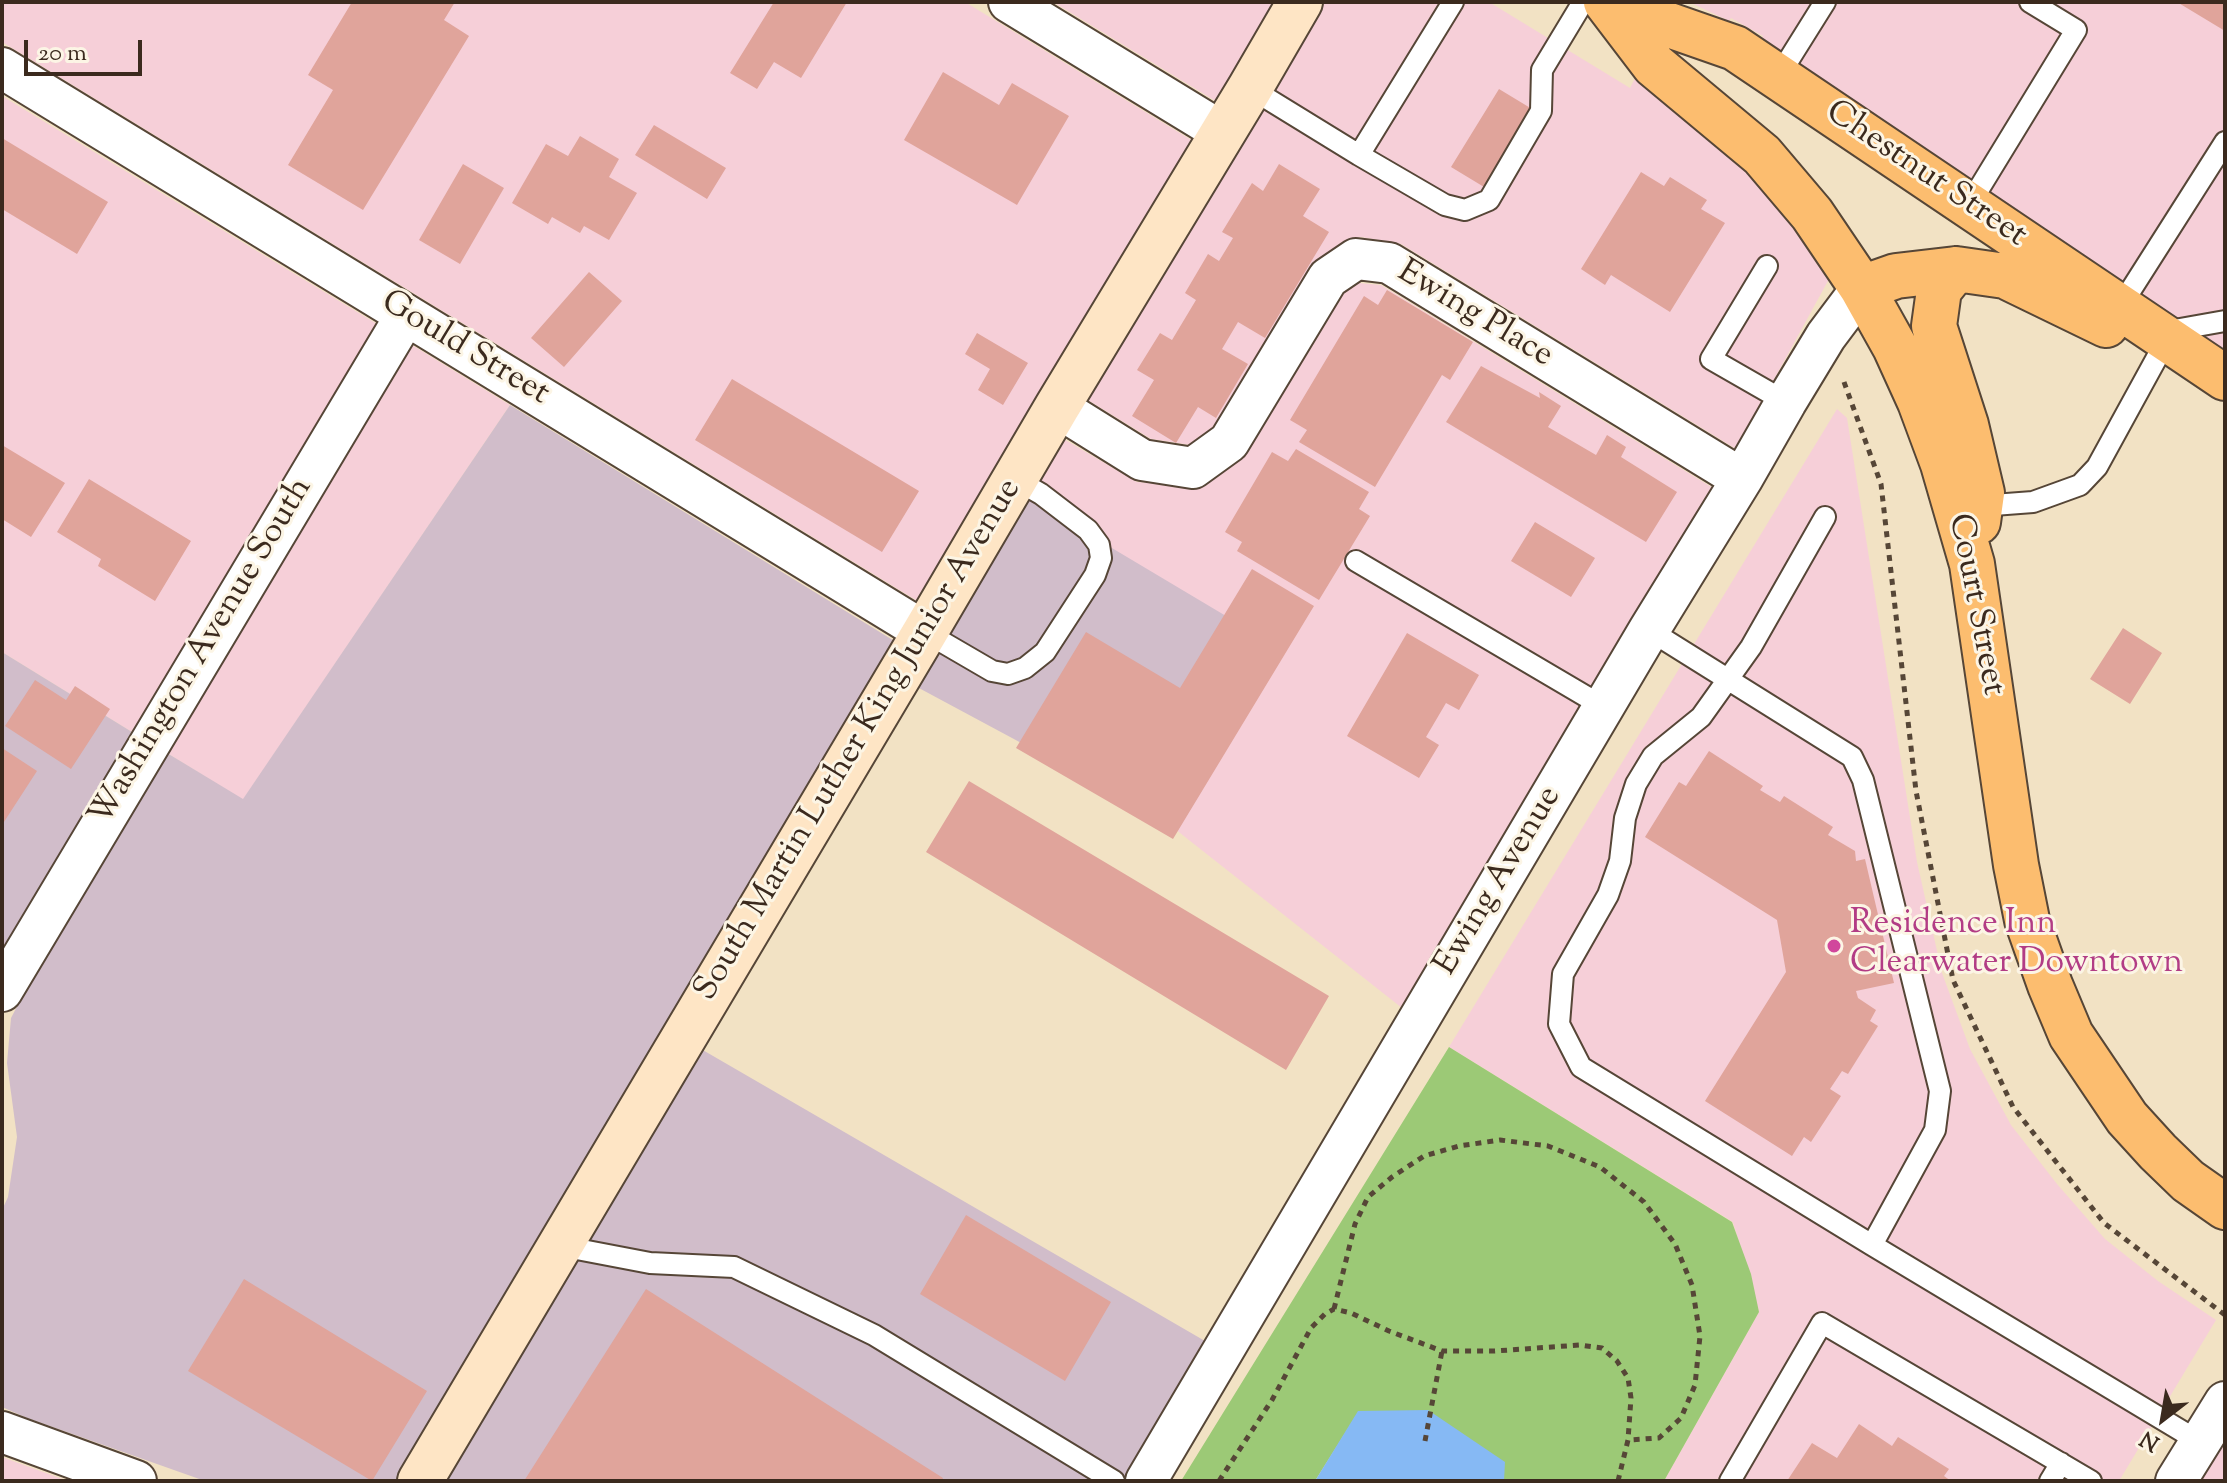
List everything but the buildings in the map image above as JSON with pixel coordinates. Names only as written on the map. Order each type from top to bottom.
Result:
[{"type":"main road","name":"Chestnut Street","points":[[1600,3],[1735,48],[2120,307],[2160,342],[2225,381]]},
{"type":"main road","name":"Court Street","points":[[1600,3],[1654,65],[1762,155],[1812,214],[1862,288],[1895,347],[1943,464],[1972,564],[2016,865],[2027,920],[2050,985],[2071,1035],[2127,1118],[2188,1181],[2225,1207]]},
{"type":"main road","points":[[1956,269],[1939,290],[1934,326],[1966,425],[1982,493],[1972,564]]},
{"type":"main road","points":[[1862,288],[1896,276],[1956,269],[2005,276],[2160,342]]},
{"type":"street","points":[[1009,2],[1222,132]]},
{"type":"street","name":"South Martin Luther King Junior Avenue","points":[[420,1481],[1300,2]]},
{"type":"street","name":"Gould Street","points":[[2,68],[925,632]]},
{"type":"street","name":"Ewing Place","points":[[1057,407],[1142,460],[1193,468],[1229,442],[1328,278],[1356,259],[1389,263],[1742,479]]},
{"type":"street","name":"Ewing Avenue","points":[[1146,1481],[1649,630],[1826,336],[1862,288]]},
{"type":"street","name":"Washington Avenue South","points":[[2,991],[406,315]]},
{"type":"street","points":[[2176,1481],[2225,1402]]},
{"type":"street","points":[[2,1432],[136,1481]]},
{"type":"lane","points":[[1359,155],[1453,2]]},
{"type":"lane","points":[[1778,77],[1825,2]]},
{"type":"lane","points":[[1969,205],[2076,30],[2030,2]]},
{"type":"lane","points":[[1250,88],[1445,205],[1465,210],[1489,200],[1541,111],[1542,70],[1600,3]]},
{"type":"lane","points":[[2120,307],[2225,142]]},
{"type":"lane","points":[[1767,266],[1711,359],[1786,402]]},
{"type":"lane","points":[[1980,506],[2033,502],[2080,485],[2097,467],[2160,342],[2225,321]]},
{"type":"lane","points":[[925,632],[992,671],[1008,674],[1025,668],[1045,652],[1095,575],[1101,558],[1099,545],[1088,530],[1041,494],[1015,479]]},
{"type":"lane","points":[[1825,517],[1751,647],[1701,717],[1653,756],[1636,784],[1625,818],[1620,861],[1608,895],[1563,974],[1559,1024],[1581,1067],[2200,1442]]},
{"type":"lane","points":[[1356,561],[1604,707]]},
{"type":"lane","points":[[1649,630],[1852,757],[1863,780],[1940,1091],[1935,1130],[1872,1245]]},
{"type":"lane","points":[[561,1246],[650,1263],[734,1267],[874,1335],[1114,1481]]},
{"type":"lane","points":[[1730,1481],[1822,1323],[2056,1472],[2091,1481]]},
{"type":"path","points":[[1826,336],[1881,484],[1916,791],[1953,980],[2013,1107],[2104,1223],[2225,1315]]},
{"type":"path","points":[[1334,1309],[1355,1224],[1368,1197],[1424,1156],[1459,1146],[1500,1140],[1548,1146],[1600,1167],[1644,1202],[1675,1244],[1692,1285],[1700,1336],[1695,1385],[1681,1418],[1659,1438],[1628,1440]]},
{"type":"path","points":[[1219,1481],[1272,1400],[1311,1328],[1334,1309],[1351,1313],[1442,1351],[1580,1345],[1602,1348],[1617,1361],[1628,1378],[1631,1398],[1628,1440],[1618,1481]]},
{"type":"path","points":[[1425,1441],[1442,1351]]},
{"type":"shaded area","points":[[2,2],[965,2],[1193,141],[919,602],[2,42]]},
{"type":"shaded area","points":[[1053,2],[1275,2],[1217,102]]},
{"type":"shaded area","points":[[1323,2],[1489,2],[1630,88],[1636,76],[1746,172],[1795,229],[1829,279],[1736,449],[1401,244],[1361,237],[1346,241],[1311,267],[1215,427],[1190,445],[1151,439],[1086,399]]},
{"type":"shaded area","points":[[1689,2],[2225,2],[2225,350],[1762,39],[1763,36],[1731,18],[1729,21]]},
{"type":"shaded area","points":[[2,96],[377,324],[132,732],[2,652]]},
{"type":"shaded area","points":[[1359,283],[1381,285],[1713,488],[1402,1008],[1161,818],[1028,498],[1062,438],[1137,482],[1205,486],[1247,453],[1343,293]]},
{"type":"shaded area","points":[[412,345],[510,405],[243,800],[167,753]]},
{"type":"shaded area","points":[[510,405],[896,642],[397,1481],[205,1481],[2,1407],[2,1210],[8,1197],[17,1137],[7,1063],[11,1018],[167,753],[243,799]]},
{"type":"shaded area","points":[[1837,409],[1847,418],[1917,862],[1942,973],[1970,1049],[2011,1125],[2105,1239],[2158,1281],[2216,1320],[2119,1481],[1664,1481],[1759,1312],[1733,1222],[1449,1047]]},
{"type":"shaded area","points":[[1028,498],[1283,650],[1161,818],[917,687]]},
{"type":"shaded area","points":[[2,652],[132,732],[2,949]]},
{"type":"shaded area","points":[[701,1049],[1205,1341],[1122,1481],[444,1481]]},
{"type":"shaded area","points":[[2225,1439],[2225,1481],[2199,1481]]},
{"type":"shaded area","points":[[2,1457],[10,1460],[68,1481],[2,1481]]},
{"type":"green space","points":[[1449,1047],[1732,1222],[1751,1274],[1759,1312],[1664,1481],[1504,1481],[1504,1462],[1359,1411],[1315,1481],[1181,1481]]},
{"type":"water","points":[[1428,1410],[1505,1462],[1504,1481],[1315,1481],[1358,1411]]},
{"type":"place","name":"Residence Inn Clearwater Downtown","points":[[1834,946]]}]
